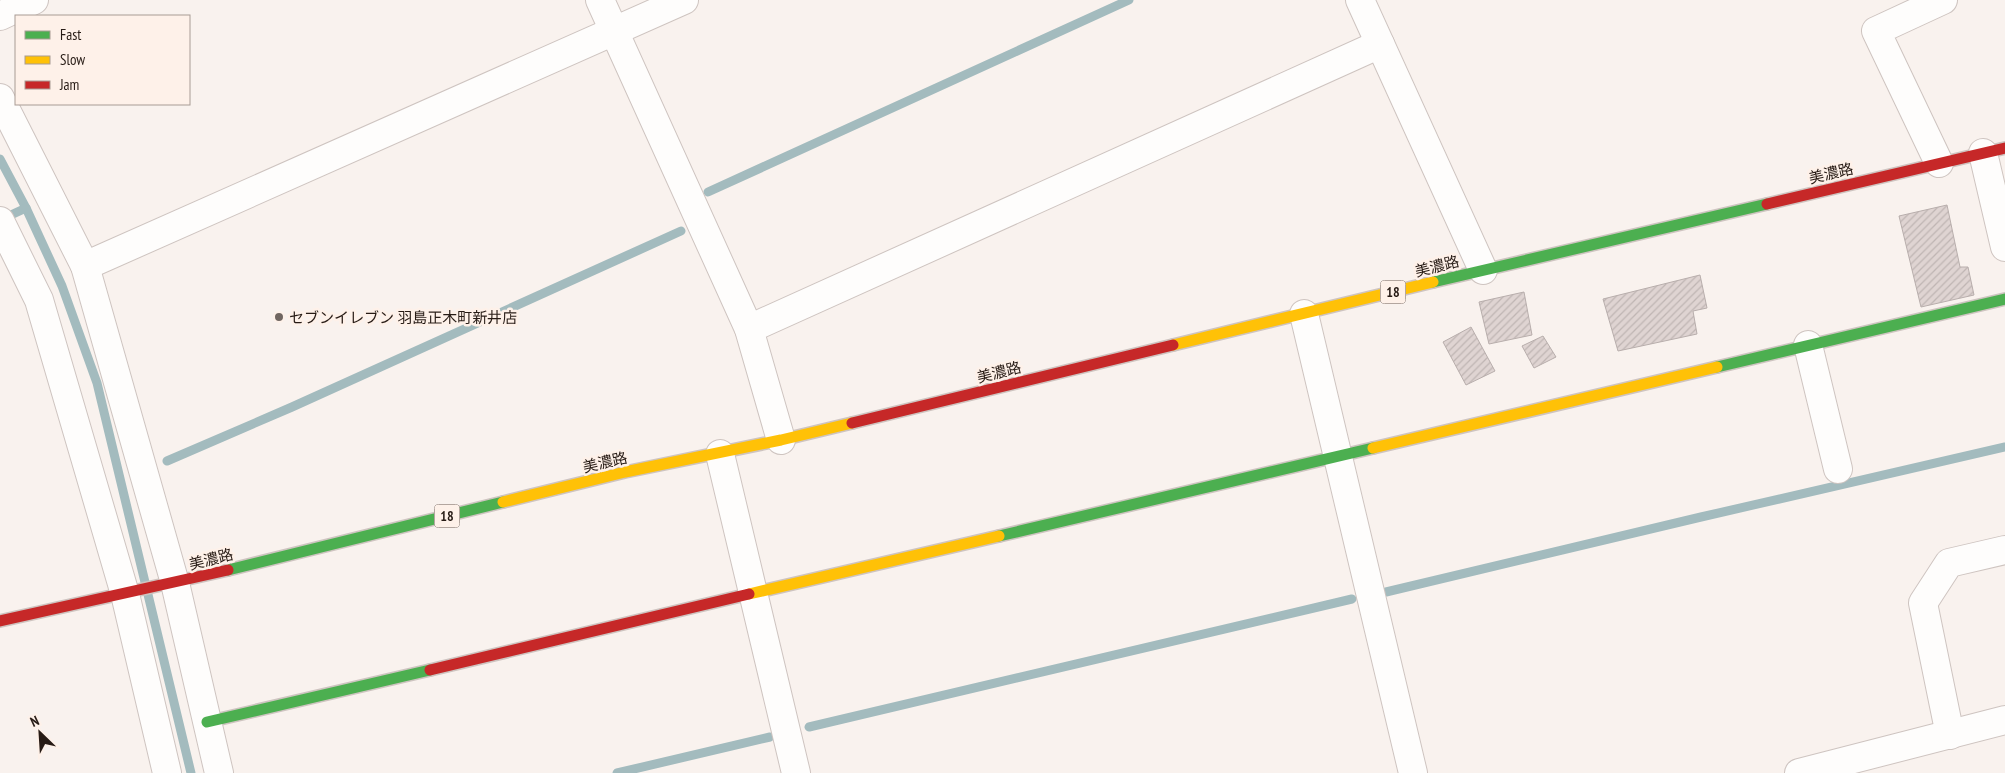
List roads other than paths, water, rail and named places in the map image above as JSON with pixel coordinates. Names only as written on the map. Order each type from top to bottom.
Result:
[{"type":"main road","name":"美濃路","points":[[0,621],[168,585],[625,472],[781,440],[1483,270],[1994,150]]},
{"type":"main road","points":[[207,722],[2005,300]]},
{"type":"street","points":[[0,16],[34,0]]},
{"type":"street","points":[[600,0],[748,329],[781,440]]},
{"type":"street","points":[[85,266],[684,0]]},
{"type":"street","points":[[1939,163],[1876,31],[1943,0]]},
{"type":"street","points":[[1368,2],[1380,44],[1483,270]]},
{"type":"street","points":[[748,329],[1380,44]]},
{"type":"street","points":[[0,98],[85,266],[219,773]]},
{"type":"street","points":[[1994,150],[2005,247]]},
{"type":"street","points":[[0,221],[39,300],[128,594],[167,773]]},
{"type":"street","points":[[1304,314],[1413,773]]},
{"type":"street","points":[[1808,346],[1838,469]]},
{"type":"street","points":[[720,454],[796,773]]},
{"type":"street","points":[[1950,734],[1923,603],[1949,563],[2005,550]]},
{"type":"street","points":[[1799,773],[2005,720]]},
{"type":"waterway","points":[[708,192],[1129,0]]},
{"type":"waterway","points":[[0,159],[26,208],[62,286],[97,383],[191,773]]},
{"type":"waterway","points":[[13,214],[26,208]]},
{"type":"waterway","points":[[167,461],[292,407],[681,231]]},
{"type":"waterway","points":[[1386,592],[2005,447]]},
{"type":"waterway","points":[[809,727],[1352,599]]},
{"type":"waterway","points":[[617,773],[770,737]]},
{"type":"place","name":"セブンイレブン 羽島正木町新井店","points":[[279,317]]}]
